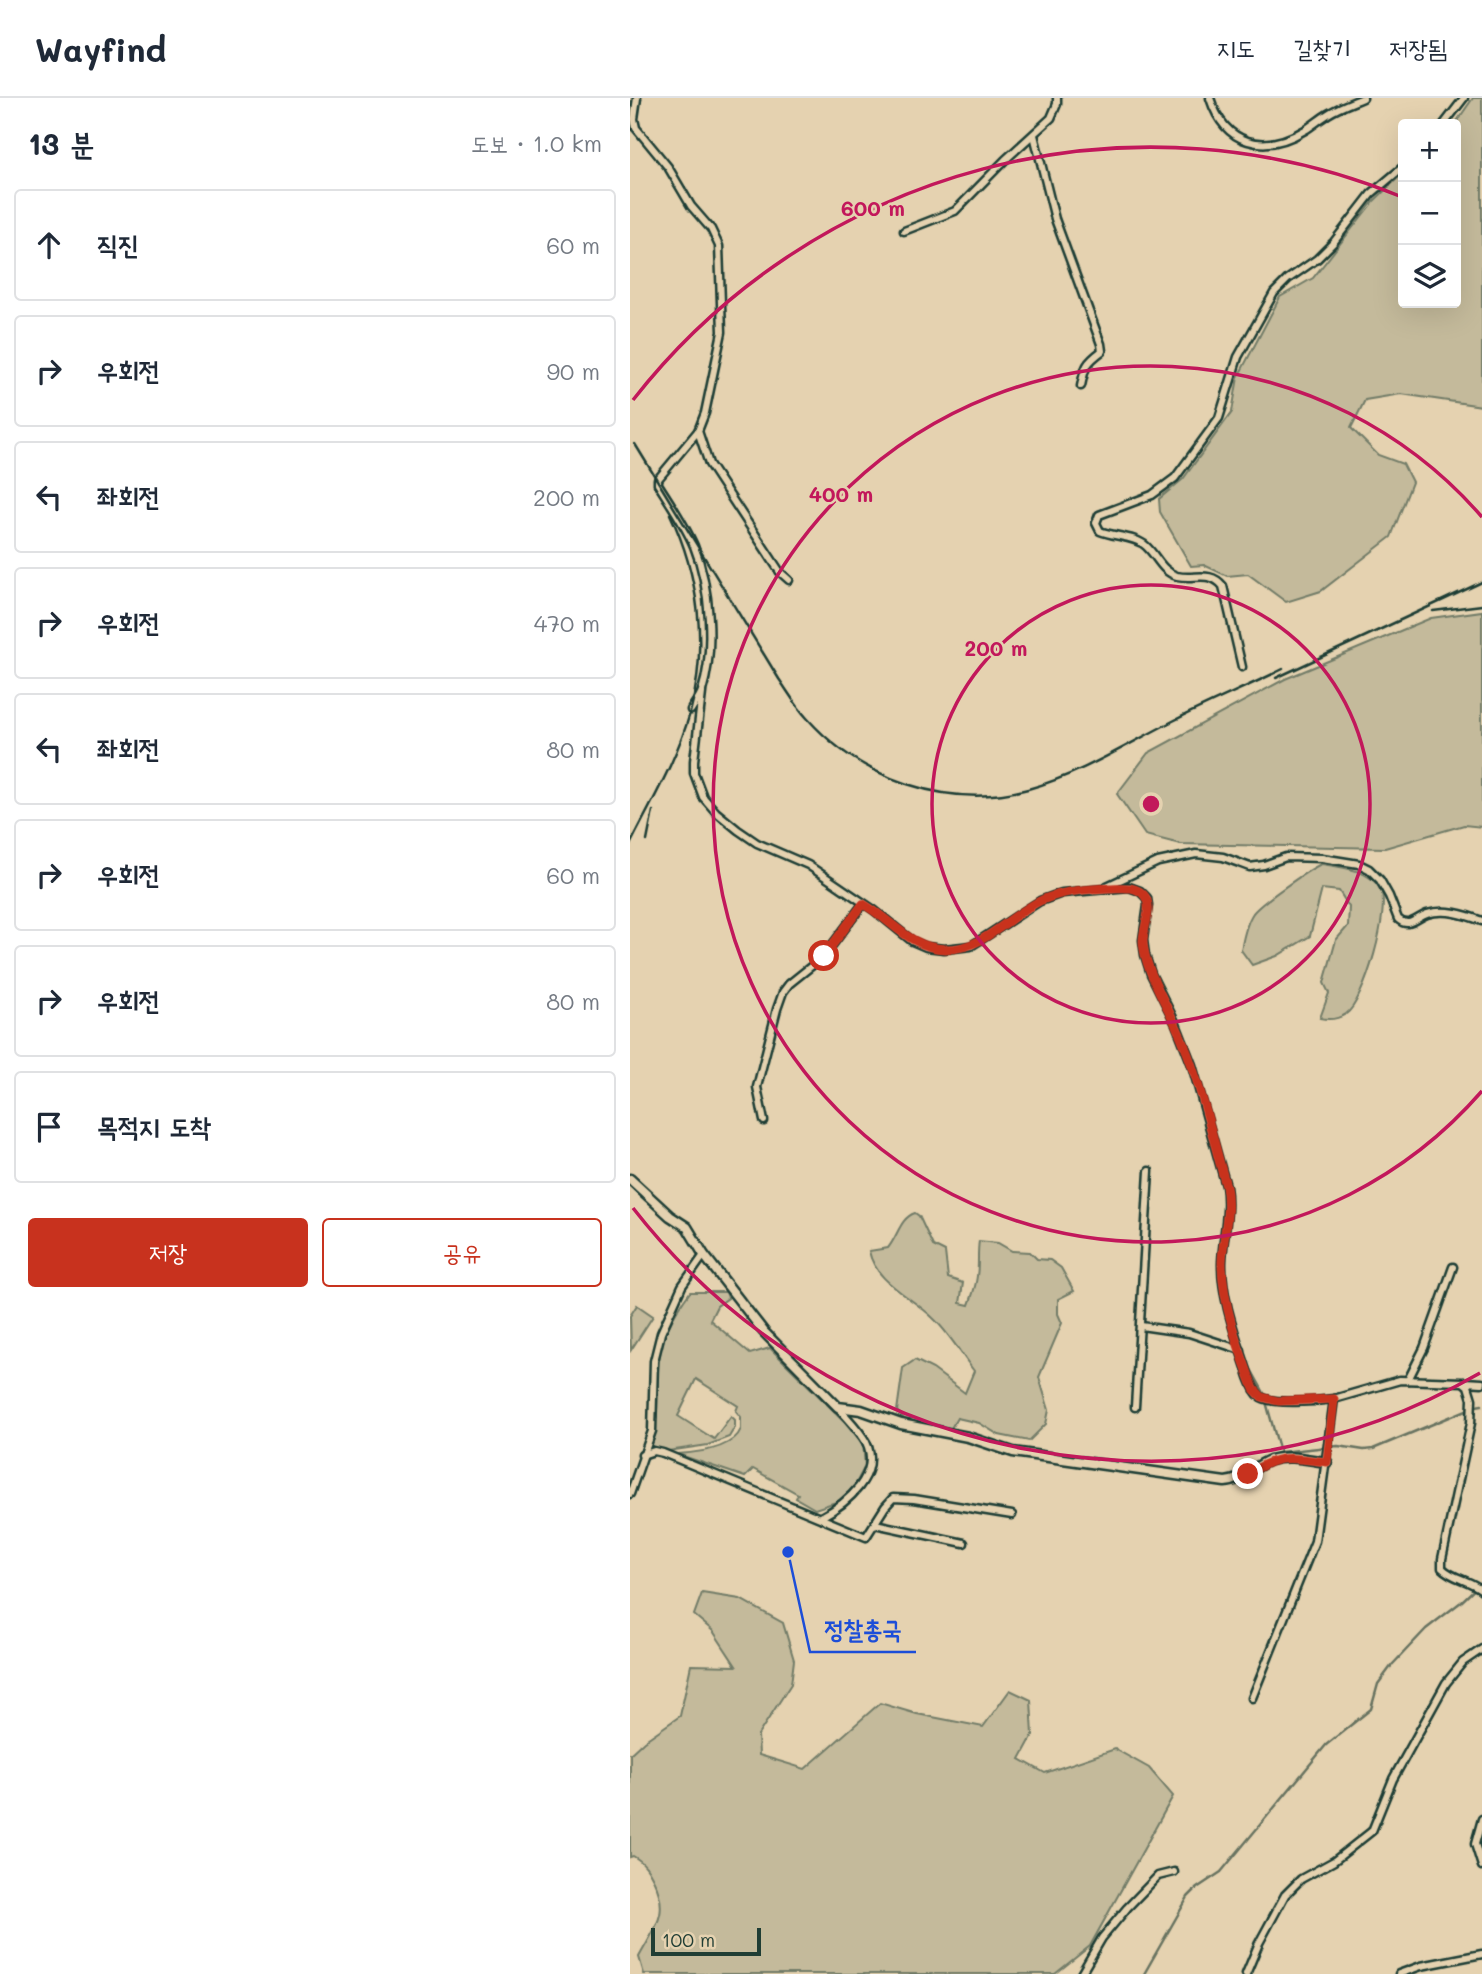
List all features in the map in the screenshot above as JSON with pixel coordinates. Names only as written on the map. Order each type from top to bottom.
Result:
[{"type":"street","points":[[637,98],[634,119],[636,128],[668,167],[691,206],[711,229],[719,246],[722,332],[705,413],[698,431],[658,479],[658,484],[693,543],[703,574],[708,651],[694,761],[694,773],[703,797],[716,812],[757,843],[808,865],[890,922],[912,941],[926,947],[971,946],[1040,901],[1062,893],[1129,887],[1140,891],[1147,898],[1148,908],[1143,940],[1145,955],[1192,1065],[1226,1186],[1228,1198],[1223,1277],[1228,1304],[1254,1389],[1266,1398],[1278,1401],[1334,1399],[1386,1383],[1408,1380],[1482,1383]]},
{"type":"street","points":[[904,231],[956,211],[1005,160],[1051,118],[1057,98]]},
{"type":"street","points":[[1210,98],[1218,120],[1225,128],[1236,137],[1253,142],[1284,139],[1304,131],[1337,109],[1363,98]]},
{"type":"street","points":[[1448,119],[1464,98]]},
{"type":"street","points":[[1034,135],[1055,219],[1101,344],[1102,351],[1090,358],[1085,365],[1081,386]]},
{"type":"street","points":[[1242,667],[1223,586],[1218,579],[1177,576],[1169,572],[1140,542],[1100,531],[1097,519],[1099,515],[1153,495],[1175,478],[1219,418],[1238,357],[1279,286],[1300,273],[1333,243],[1371,194],[1398,171]]},
{"type":"street","points":[[698,431],[709,464],[780,572],[789,580]]},
{"type":"street","points":[[691,710],[702,693]]},
{"type":"street","points":[[1102,888],[1158,862],[1196,854],[1211,854],[1250,867],[1286,857],[1322,858],[1359,864],[1369,869],[1380,880],[1402,923],[1409,924],[1427,914],[1442,912],[1482,921]]},
{"type":"street","points":[[764,1121],[757,1087],[776,1009],[783,992],[824,956],[863,904]]},
{"type":"street","points":[[1135,1407],[1149,1171]]},
{"type":"street","points":[[630,1179],[670,1216],[687,1227],[704,1255],[764,1332],[838,1407],[867,1446],[867,1469],[859,1489],[841,1506],[821,1517]]},
{"type":"street","points":[[630,1494],[652,1431],[654,1361],[661,1333],[682,1286],[704,1255]]},
{"type":"street","points":[[1408,1380],[1424,1348],[1453,1267]]},
{"type":"street","points":[[1141,1326],[1189,1333],[1241,1350]]},
{"type":"street","points":[[1463,1382],[1468,1386],[1472,1407],[1442,1568],[1455,1577],[1474,1583],[1482,1590]]},
{"type":"street","points":[[1252,1698],[1315,1541],[1334,1399]]},
{"type":"street","points":[[838,1407],[861,1410],[901,1424],[968,1437],[1013,1452],[1225,1482],[1235,1481],[1270,1460],[1287,1458],[1327,1462]]},
{"type":"street","points":[[642,1455],[654,1451],[663,1453],[866,1537],[893,1498],[901,1497],[1012,1515]]},
{"type":"street","points":[[875,1524],[964,1543]]},
{"type":"street","points":[[1246,1974],[1285,1895],[1301,1879],[1335,1861],[1372,1831],[1393,1779],[1446,1683],[1463,1662],[1482,1649]]},
{"type":"street","points":[[1482,1819],[1475,1844],[1482,1866]]},
{"type":"street","points":[[1081,1974],[1102,1938],[1127,1908],[1158,1876],[1174,1872]]},
{"type":"street","points":[[1399,1974],[1420,1966],[1482,1954]]},
{"type":"shaded area","points":[[1473,98],[1482,98],[1482,406],[1401,394],[1365,400],[1351,428],[1378,455],[1403,464],[1412,482],[1391,537],[1321,591],[1286,602],[1248,574],[1227,576],[1204,565],[1191,566],[1160,512],[1159,499],[1183,479],[1232,412],[1238,377],[1280,297],[1313,278],[1373,202],[1398,178],[1398,308],[1461,308],[1461,119],[1458,119]]},
{"type":"shaded area","points":[[1482,611],[1482,827],[1464,825],[1385,848],[1180,844],[1145,835],[1117,794],[1148,753],[1285,679],[1431,618]]},
{"type":"shaded area","points":[[1321,864],[1361,873],[1375,882],[1383,898],[1379,933],[1361,992],[1346,1014],[1330,1019],[1320,1018],[1329,993],[1324,983],[1336,940],[1348,926],[1349,907],[1339,891],[1322,889],[1310,936],[1277,956],[1252,965],[1241,950],[1253,913]]},
{"type":"shaded area","points":[[915,1213],[933,1246],[945,1252],[948,1278],[963,1283],[960,1303],[969,1305],[974,1291],[979,1241],[998,1243],[1012,1251],[1030,1252],[1037,1259],[1050,1260],[1061,1268],[1074,1291],[1058,1299],[1058,1314],[1062,1323],[1039,1377],[1049,1410],[1046,1424],[1029,1441],[999,1435],[979,1423],[957,1418],[950,1430],[907,1422],[897,1411],[903,1368],[915,1360],[933,1369],[965,1393],[974,1371],[939,1324],[886,1280],[873,1262],[869,1251],[888,1248],[906,1219]]},
{"type":"shaded area","points":[[690,1292],[726,1292],[728,1298],[717,1306],[710,1320],[750,1354],[770,1348],[845,1422],[863,1444],[865,1466],[852,1491],[839,1501],[815,1509],[796,1498],[798,1494],[753,1469],[745,1477],[677,1454],[703,1451],[722,1445],[737,1436],[741,1429],[741,1417],[736,1411],[738,1406],[696,1379],[678,1416],[714,1439],[731,1416],[735,1420],[735,1427],[729,1437],[708,1445],[668,1451],[649,1446],[655,1425],[658,1371],[663,1341],[674,1315]]},
{"type":"shaded area","points":[[637,1305],[653,1316],[631,1350],[630,1316]]},
{"type":"shaded area","points":[[702,1593],[740,1599],[783,1623],[794,1660],[791,1684],[758,1735],[759,1755],[805,1769],[880,1703],[917,1714],[983,1727],[1010,1690],[1031,1700],[1033,1735],[1020,1759],[1045,1773],[1115,1749],[1149,1768],[1173,1796],[1090,1946],[1055,1974],[644,1974],[639,1957],[659,1920],[661,1903],[648,1870],[633,1856],[630,1857],[630,1754],[680,1716],[691,1665],[736,1666],[713,1631],[694,1615]]},
{"type":"waterway","points":[[1247,1362],[1263,1391],[1280,1452],[1338,1446],[1373,1449],[1482,1405]]},
{"type":"waterway","points":[[1144,1974],[1188,1897],[1221,1872],[1326,1745],[1371,1709],[1378,1684],[1392,1665],[1426,1629],[1482,1582]]},
{"type":"railway","points":[[635,444],[779,679],[803,713],[853,758],[908,784],[937,792],[967,795],[1028,789],[1084,768],[1187,714],[1283,669]]},
{"type":"railway","points":[[630,845],[678,747],[690,713],[699,663],[698,612],[694,586],[680,537],[670,514]]},
{"type":"railway","points":[[1276,678],[1482,582]]},
{"type":"railway","points":[[1433,611],[1482,605]]},
{"type":"railway","points":[[647,841],[653,811]]},
{"type":"place","name":"정찰총국","points":[[788,1552]]},
{"type":"route","points":[[824,956],[863,904],[912,941],[926,947],[944,949],[971,946],[1040,901],[1062,893],[1129,887],[1140,891],[1147,898],[1143,948],[1151,974],[1176,1024],[1192,1065],[1226,1186],[1228,1198],[1223,1277],[1249,1377],[1254,1389],[1262,1397],[1278,1401],[1334,1399],[1327,1462],[1287,1458],[1270,1460],[1248,1474]]}]
